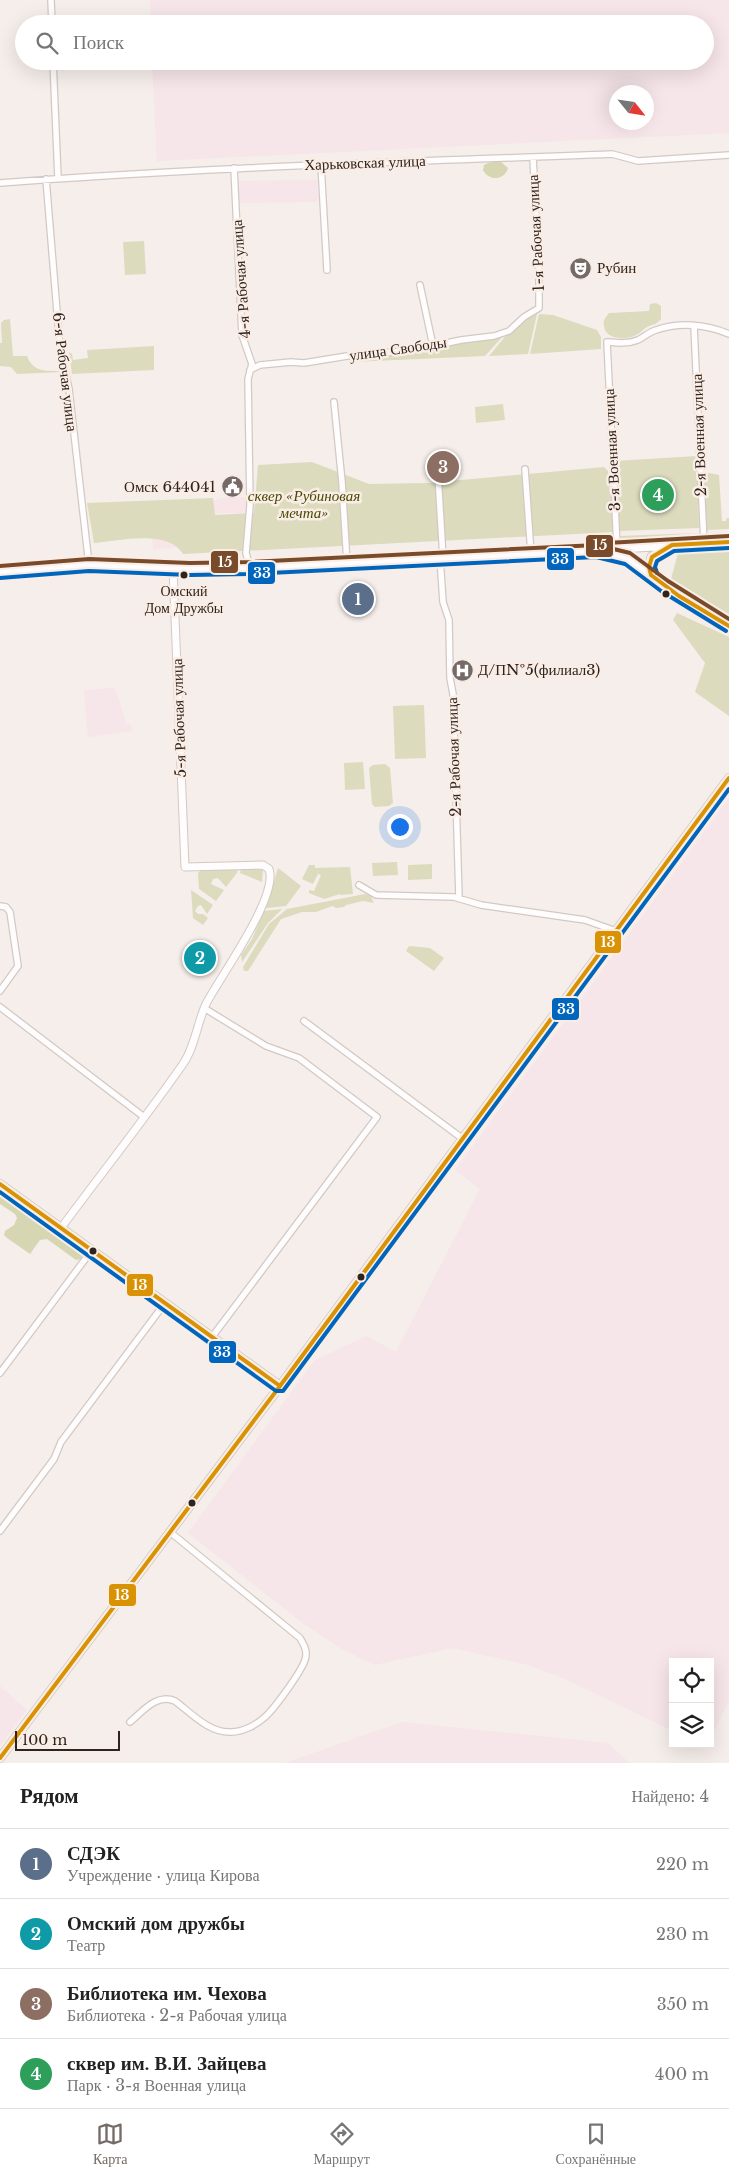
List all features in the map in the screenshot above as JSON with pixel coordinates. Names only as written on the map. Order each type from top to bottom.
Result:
[{"type":"main road","points":[[0,572],[89,565],[250,568],[597,551],[617,547],[729,542]]},
{"type":"main road","points":[[651,575],[649,566],[652,557],[672,545]]},
{"type":"main road","points":[[597,551],[627,558],[690,604],[729,626]]},
{"type":"main road","points":[[0,1758],[280,1386],[729,778]]},
{"type":"main road","points":[[0,1184],[280,1386]]},
{"type":"street","points":[[51,0],[52,15]]},
{"type":"street","points":[[53,70],[58,178]]},
{"type":"street","name":"Харьковская улица","points":[[0,183],[234,168],[612,154],[638,161],[729,155]]},
{"type":"street","name":"1-я Рабочая улица","points":[[532,157],[539,308]]},
{"type":"street","points":[[321,165],[328,270]]},
{"type":"street","name":"4-я Рабочая улица","points":[[234,168],[242,335],[251,358],[248,379],[250,505],[246,553],[250,568]]},
{"type":"street","name":"6-я Рабочая улица","points":[[46,179],[60,348],[68,389],[89,565]]},
{"type":"street","points":[[420,285],[433,346]]},
{"type":"street","name":"улица Свободы","points":[[250,370],[260,365],[314,362],[348,356],[414,350],[502,334],[539,308]]},
{"type":"street","points":[[694,326],[712,326],[729,334]]},
{"type":"street","name":"3-я Военная улица","points":[[617,547],[607,342],[630,343],[652,331],[667,327],[694,326]]},
{"type":"street","name":"2-я Военная улица","points":[[694,326],[704,544]]},
{"type":"street","points":[[334,402],[342,482],[347,563]]},
{"type":"street","points":[[525,469],[531,554]]},
{"type":"street","name":"2-я Рабочая улица","points":[[438,475],[443,602],[448,620],[450,678],[453,694],[459,898]]},
{"type":"street","name":"5-я Рабочая улица","points":[[173,568],[185,867],[262,865],[269,869],[270,878],[251,931],[204,1008]]},
{"type":"street","points":[[359,885],[376,894],[459,898],[507,910],[585,920],[616,931]]},
{"type":"street","points":[[0,906],[10,912],[18,966],[0,991]]},
{"type":"street","points":[[0,1007],[144,1117]]},
{"type":"street","points":[[61,1228],[184,1062],[204,1008],[266,1046],[299,1058],[378,1117],[212,1337]]},
{"type":"street","points":[[304,1021],[463,1139]]},
{"type":"street","points":[[0,1373],[92,1250]]},
{"type":"street","points":[[0,1531],[54,1458],[61,1442],[165,1303]]},
{"type":"street","points":[[130,1722],[158,1700],[167,1698],[175,1701],[216,1731],[230,1732],[246,1729],[266,1716],[306,1659],[306,1649],[300,1638],[170,1532]]},
{"type":"shaded area","points":[[150,0],[729,0],[729,133],[157,161],[152,70],[714,70],[714,15],[151,15]]},
{"type":"shaded area","points":[[317,180],[318,202],[239,203],[239,181]]},
{"type":"shaded area","points":[[247,497],[246,513],[218,513],[179,536],[177,547],[153,550],[152,536],[206,503],[222,498]]},
{"type":"shaded area","points":[[114,688],[126,724],[131,724],[132,731],[88,737],[84,690]]},
{"type":"shaded area","points":[[729,798],[729,1701],[714,1731],[714,1658],[669,1658],[669,1729],[563,1678],[528,1665],[453,1648],[374,1665],[342,1649],[304,1624],[188,1533],[314,1361],[366,1336],[396,1352],[480,1189],[455,1170]]},
{"type":"shaded area","points":[[0,1686],[27,1710],[0,1746]]},
{"type":"shaded area","points":[[402,1722],[607,1743],[630,1763],[285,1763]]},
{"type":"green space","points":[[500,161],[508,168],[504,175],[493,178],[483,170],[484,165]]},
{"type":"green space","points":[[144,241],[146,274],[125,275],[123,242]]},
{"type":"green space","points":[[656,303],[661,306],[661,319],[636,335],[618,338],[605,331],[604,320],[609,313],[649,311],[650,304]]},
{"type":"green space","points":[[537,314],[528,354],[489,356],[516,325]]},
{"type":"green space","points":[[539,314],[553,315],[597,330],[601,337],[601,349],[530,354]]},
{"type":"green space","points":[[10,319],[13,356],[27,356],[30,362],[38,369],[63,372],[17,374],[11,367],[0,366],[1,323],[4,320]]},
{"type":"green space","points":[[504,335],[485,356],[352,362],[348,358]]},
{"type":"green space","points":[[154,346],[154,370],[72,374],[69,352],[72,354],[73,360],[88,358],[87,350]]},
{"type":"green space","points":[[503,404],[505,420],[476,423],[475,407]]},
{"type":"green space","points":[[697,456],[699,528],[620,531],[615,461]]},
{"type":"green space","name":"сквер «Рубиновая мечта»","points":[[312,462],[369,484],[428,483],[604,467],[608,471],[614,532],[183,554],[176,546],[166,541],[155,539],[143,538],[94,543],[87,503],[213,498],[215,515],[254,513],[258,465]]},
{"type":"green space","points":[[709,473],[719,475],[722,521],[726,521],[729,518],[729,529],[706,530],[704,476]]},
{"type":"green space","points":[[698,533],[622,539],[620,536]]},
{"type":"green space","points":[[729,552],[729,616],[676,586],[671,579],[678,553]]},
{"type":"green space","points":[[677,613],[729,637],[729,716],[695,692],[705,663],[673,620]]},
{"type":"green space","points":[[424,705],[426,758],[395,759],[393,706]]},
{"type":"green space","points":[[363,762],[365,789],[345,790],[344,763]]},
{"type":"green space","points":[[385,764],[390,768],[393,803],[389,806],[375,807],[372,804],[369,768],[373,765]]},
{"type":"green space","points":[[397,862],[398,875],[373,876],[372,863]]},
{"type":"green space","points":[[432,864],[432,879],[408,880],[408,865]]},
{"type":"green space","points":[[309,865],[315,865],[315,868],[350,867],[353,894],[340,894],[324,899],[309,893],[309,890],[314,891],[321,875],[318,874],[313,884],[302,879]]},
{"type":"green space","points":[[239,867],[237,873],[226,887],[218,878],[213,879],[211,884],[224,890],[216,901],[199,889],[198,873],[201,870]]},
{"type":"green space","points":[[241,868],[263,870],[262,882],[240,873]]},
{"type":"green space","points":[[278,868],[301,886],[286,906],[266,908]]},
{"type":"green space","points":[[191,890],[213,905],[207,914],[201,905],[195,911],[208,918],[203,925],[193,918]]},
{"type":"green space","points":[[365,894],[370,895],[374,903],[363,901],[344,907],[336,908],[333,906],[316,912],[302,912],[281,919],[248,971],[244,971],[243,967],[269,924],[287,909]]},
{"type":"green space","points":[[282,909],[268,923],[242,962],[241,955],[252,939],[264,911]]},
{"type":"green space","points":[[409,946],[430,948],[444,958],[434,971],[406,951]]},
{"type":"green space","points":[[0,1191],[79,1251],[82,1255],[81,1259],[76,1260],[47,1239],[40,1240],[30,1254],[7,1238],[4,1235],[5,1231],[14,1225],[17,1218],[15,1214],[0,1204]]},
{"type":"transit line","name":"15","points":[[607,543],[729,536]]},
{"type":"transit line","name":"13","points":[[651,575],[649,567],[652,557],[672,545],[729,542]]},
{"type":"transit line","name":"15","points":[[0,566],[89,559],[190,563],[250,562],[597,545],[630,553],[668,581],[729,619]]},
{"type":"transit line","name":"33","points":[[657,573],[655,567],[657,561],[674,551],[729,548]]},
{"type":"transit line","name":"33","points":[[0,578],[89,571],[190,575],[250,574],[596,557],[625,564],[661,591],[726,631]]},
{"type":"transit line","name":"13","points":[[651,575],[679,596],[729,626]]},
{"type":"transit line","name":"13","points":[[0,1758],[280,1386],[729,778]]},
{"type":"transit line","name":"33","points":[[0,1192],[276,1391],[283,1391],[729,789]]},
{"type":"transit line","name":"13","points":[[0,1184],[280,1386]]},
{"type":"place","name":"Рубин","points":[[581,268]]},
{"type":"place","name":"Библиотека им. Чехова","points":[[443,467]]},
{"type":"place","name":"Омск 644041","points":[[232,487]]},
{"type":"place","name":"сквер им. В.И. Зайцева","points":[[658,495]]},
{"type":"place","name":"Омский Дом Дружбы","points":[[184,575]]},
{"type":"place","name":"СДЭК","points":[[358,599]]},
{"type":"place","name":"Д/П№5(филиал3)","points":[[462,670]]},
{"type":"place","name":"Омский дом дружбы","points":[[200,958]]}]
